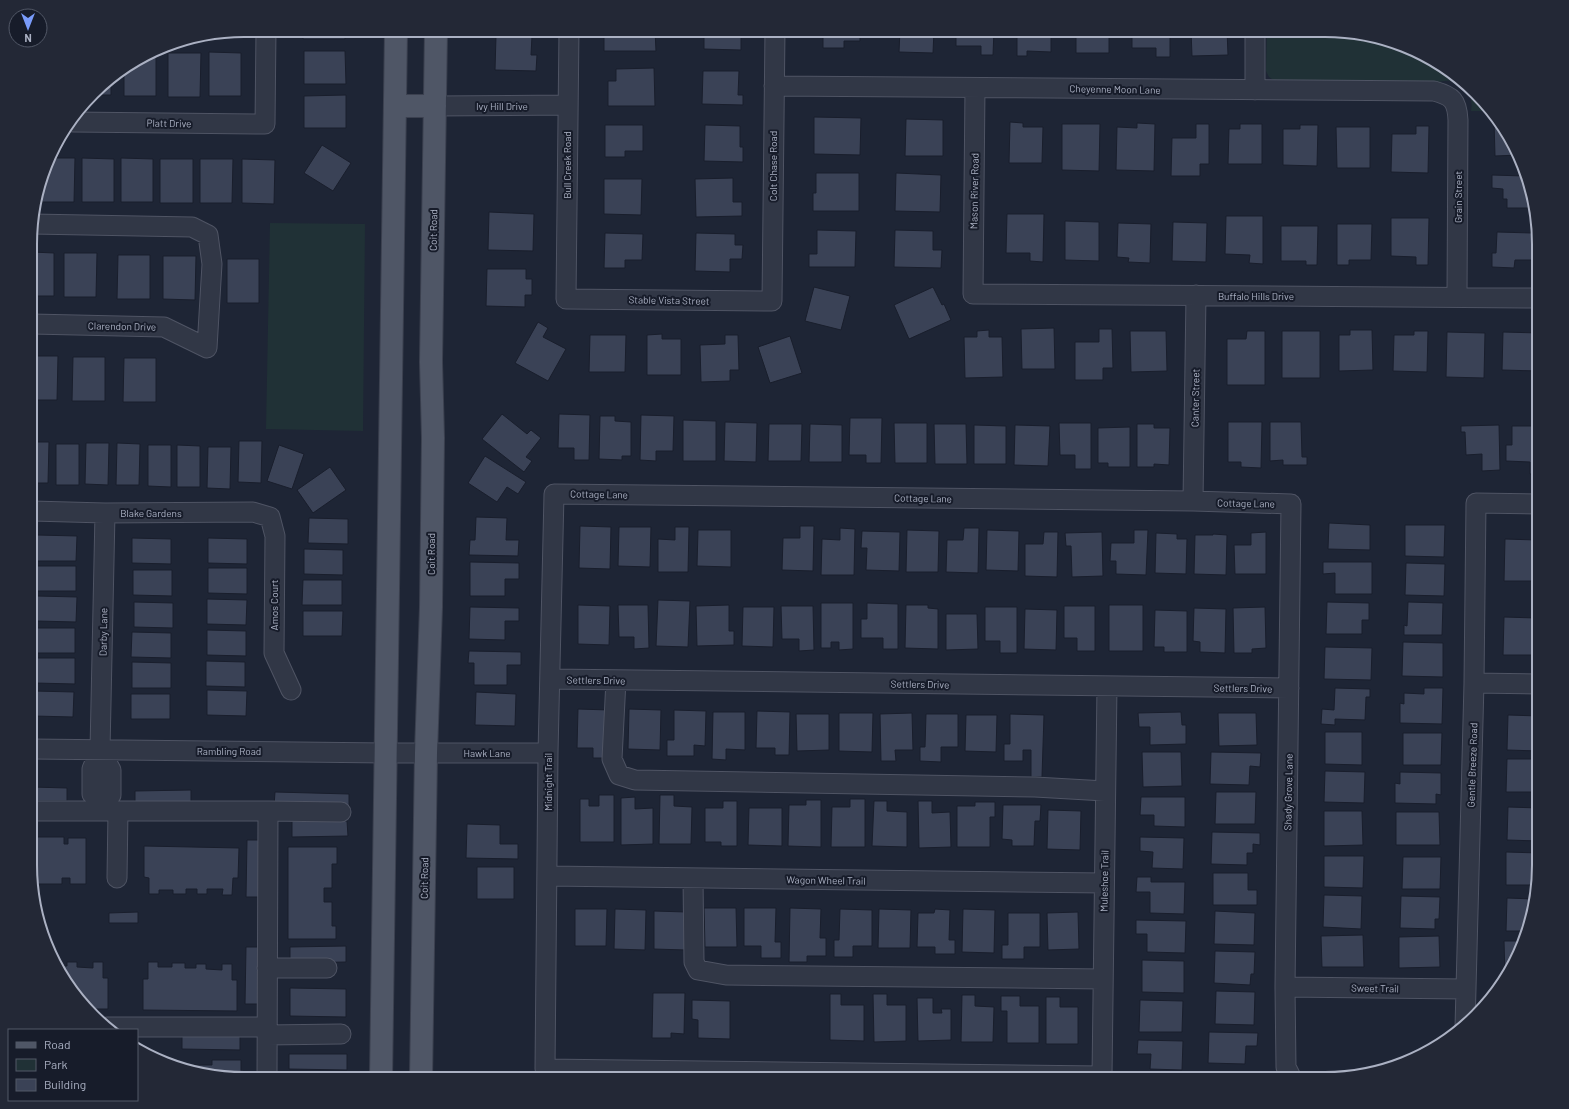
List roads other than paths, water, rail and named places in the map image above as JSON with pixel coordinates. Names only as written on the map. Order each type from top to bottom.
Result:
[{"type":"main road","points":[[381,1072],[396,37]]},
{"type":"main road","name":"Coit Road","points":[[421,1072],[426,753],[431,607],[436,37]]},
{"type":"main road","points":[[396,106],[435,106]]},
{"type":"street","name":"Platt Drive","points":[[77,122],[265,124],[266,37]]},
{"type":"street","name":"Bull Creek Road","points":[[566,299],[569,37]]},
{"type":"street","name":"Colt Chase Road","points":[[772,301],[775,37]]},
{"type":"street","points":[[1254,90],[1255,37]]},
{"type":"street","name":"Cheyenne Moon Lane","points":[[774,86],[1434,91],[1448,95],[1453,99]]},
{"type":"street","name":"Mason River Road","points":[[973,294],[975,88]]},
{"type":"street","name":"Grain Street","points":[[1453,99],[1458,109],[1457,296]]},
{"type":"street","name":"Ivy Hill Drive","points":[[435,106],[568,105]]},
{"type":"street","name":"Clarendon Drive","points":[[37,324],[164,327],[207,348],[212,264],[208,235],[192,227],[38,224]]},
{"type":"street","name":"Buffalo Hills Drive","points":[[973,294],[1457,296],[1532,298]]},
{"type":"street","name":"Canter Street","points":[[1193,501],[1196,295]]},
{"type":"street","name":"Stable Vista Street","points":[[566,299],[772,301]]},
{"type":"street","name":"Cottage Lane","points":[[554,494],[1193,501],[1291,504]]},
{"type":"street","name":"Midnight Trail","points":[[554,494],[548,753],[545,1069],[637,1072]]},
{"type":"street","name":"Gentle Breeze Road","points":[[1465,1017],[1474,683],[1476,503],[1532,504]]},
{"type":"street","name":"Shady Grove Lane","points":[[1288,1072],[1286,1067],[1286,987],[1291,504]]},
{"type":"street","name":"Blake Gardens","points":[[37,511],[105,513],[253,512],[270,517]]},
{"type":"street","name":"Darby Lane","points":[[100,750],[105,513]]},
{"type":"street","name":"Amos Court","points":[[270,517],[275,536],[274,653],[291,690]]},
{"type":"street","name":"Settlers Drive","points":[[550,679],[1289,688]]},
{"type":"street","points":[[616,680],[612,759],[619,775],[635,780],[1035,787],[1105,791]]},
{"type":"street","points":[[1474,683],[1532,684]]},
{"type":"street","name":"Muleshoe Trail","points":[[1102,1072],[1107,686]]},
{"type":"street","name":"Rambling Road","points":[[37,749],[426,753]]},
{"type":"street","points":[[100,750],[111,770],[111,795],[107,808],[117,878]]},
{"type":"street","name":"Hawk Lane","points":[[426,753],[548,753]]},
{"type":"street","points":[[37,811],[107,808],[268,812],[341,812]]},
{"type":"street","points":[[267,1072],[268,812]]},
{"type":"street","name":"Wagon Wheel Trail","points":[[548,876],[1104,883]]},
{"type":"street","points":[[693,878],[694,962],[698,970],[704,972],[726,975],[1103,979]]},
{"type":"street","points":[[267,968],[327,968]]},
{"type":"street","name":"Sweet Trail","points":[[1286,987],[1465,990]]},
{"type":"street","points":[[116,1027],[341,1034]]}]
